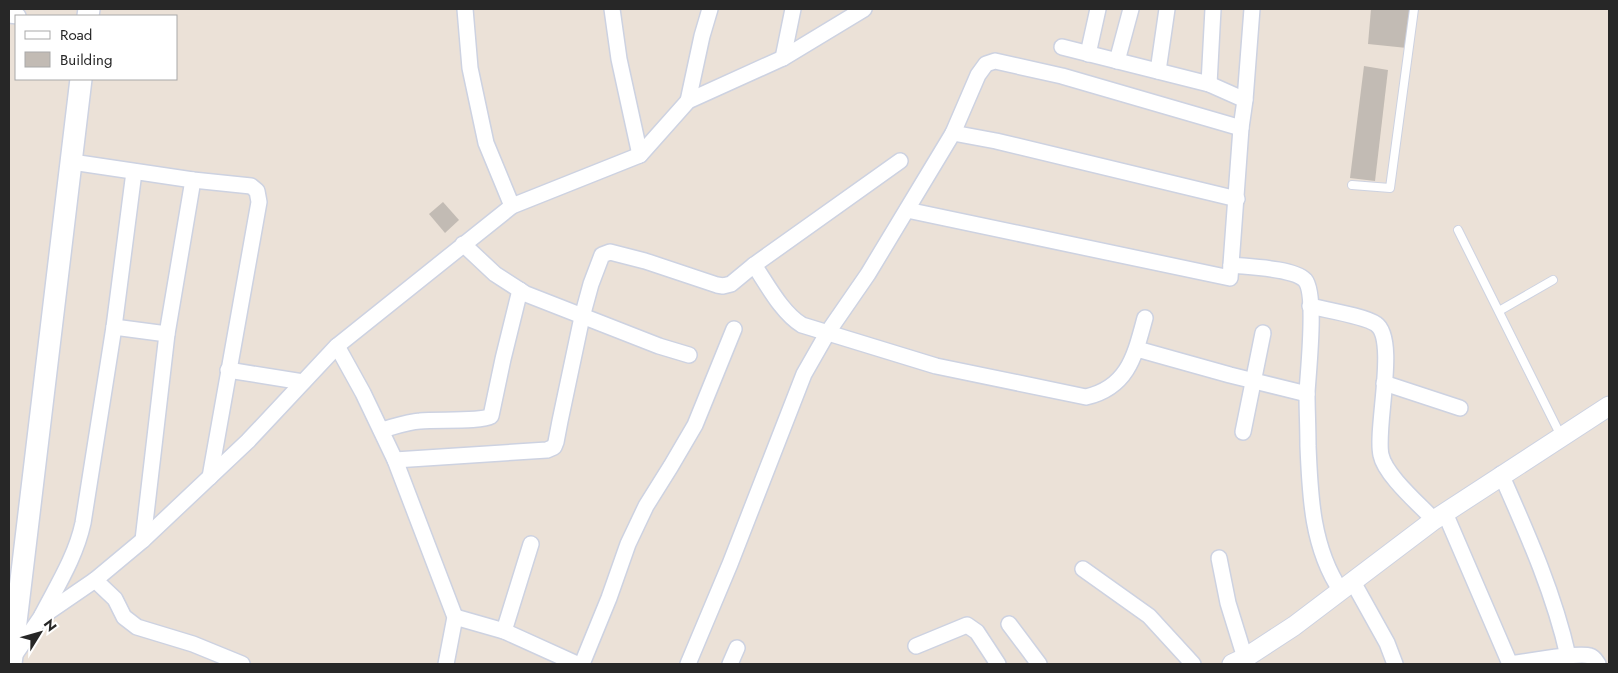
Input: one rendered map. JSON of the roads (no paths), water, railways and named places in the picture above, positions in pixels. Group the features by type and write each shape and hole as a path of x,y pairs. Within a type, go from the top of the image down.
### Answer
{"main road":[{"path":"12,661 81,80"}],"street":[{"path":"465,9 470,68 486,143 512,206"},
{"path":"612,9 620,59 640,155"},
{"path":"688,101 702,36 710,9"},
{"path":"783,58 793,9"},
{"path":"41,617 95,580 143,540 248,441 337,346 512,206 640,155 688,101 783,58 864,9"},
{"path":"1088,54 1098,9"},
{"path":"1117,61 1130,9"},
{"path":"1158,71 1167,9"},
{"path":"1209,84 1213,9"},
{"path":"907,210 1230,278 1252,9"},
{"path":"1062,47 1209,84 1245,100"},
{"path":"688,664 730,564 804,374 828,332 868,274 953,133 978,75 986,64 995,61 1062,76 1241,128"},
{"path":"953,133 996,140 1237,199"},
{"path":"395,460 547,450 554,447 582,317 598,262 602,255 610,252 723,286 731,284 754,264 900,161"},
{"path":"72,162 193,180 251,186 257,191 259,202 210,477"},
{"path":"12,661 41,617 80,538 114,327 134,172"},
{"path":"143,540 167,334 193,180"},
{"path":"463,244 495,274 520,290 582,317 659,346 689,355"},
{"path":"754,264 794,320 802,325 936,366 1086,397 1096,394 1117,382 1127,371 1145,318"},
{"path":"1231,265 1290,273 1303,279 1310,290 1307,394 1311,508 1318,541 1327,567 1347,586 1387,643 1395,664"},
{"path":"381,430 418,421 484,419 491,416 520,290"},
{"path":"1310,306 1362,319 1378,325 1382,329 1386,343 1379,440 1381,456 1394,478 1439,516 1509,664 1588,655 1595,659 1598,664"},
{"path":"114,327 167,334"},
{"path":"582,664 646,506 695,425 734,329"},
{"path":"1243,432 1263,334"},
{"path":"337,346 363,393 395,460 455,617 446,664"},
{"path":"1136,349 1307,394"},
{"path":"228,370 303,382"},
{"path":"1384,383 1460,408"},
{"path":"1219,558 1239,661 1294,626 1439,516 1501,474 1609,406"},
{"path":"1501,474 1531,542 1562,629 1568,656"},
{"path":"504,631 531,544"},
{"path":"1083,569 1149,616 1193,664"},
{"path":"95,580 115,599 124,616 137,627 193,644 242,664"},
{"path":"455,617 504,631 577,664"},
{"path":"1009,624 1039,664"},
{"path":"916,646 967,626 977,632 998,664"},
{"path":"730,664 737,648"}],"lane":[{"path":"1352,185 1390,188 1414,9"},
{"path":"1458,230 1561,437"},
{"path":"1499,311 1553,280"}]}
